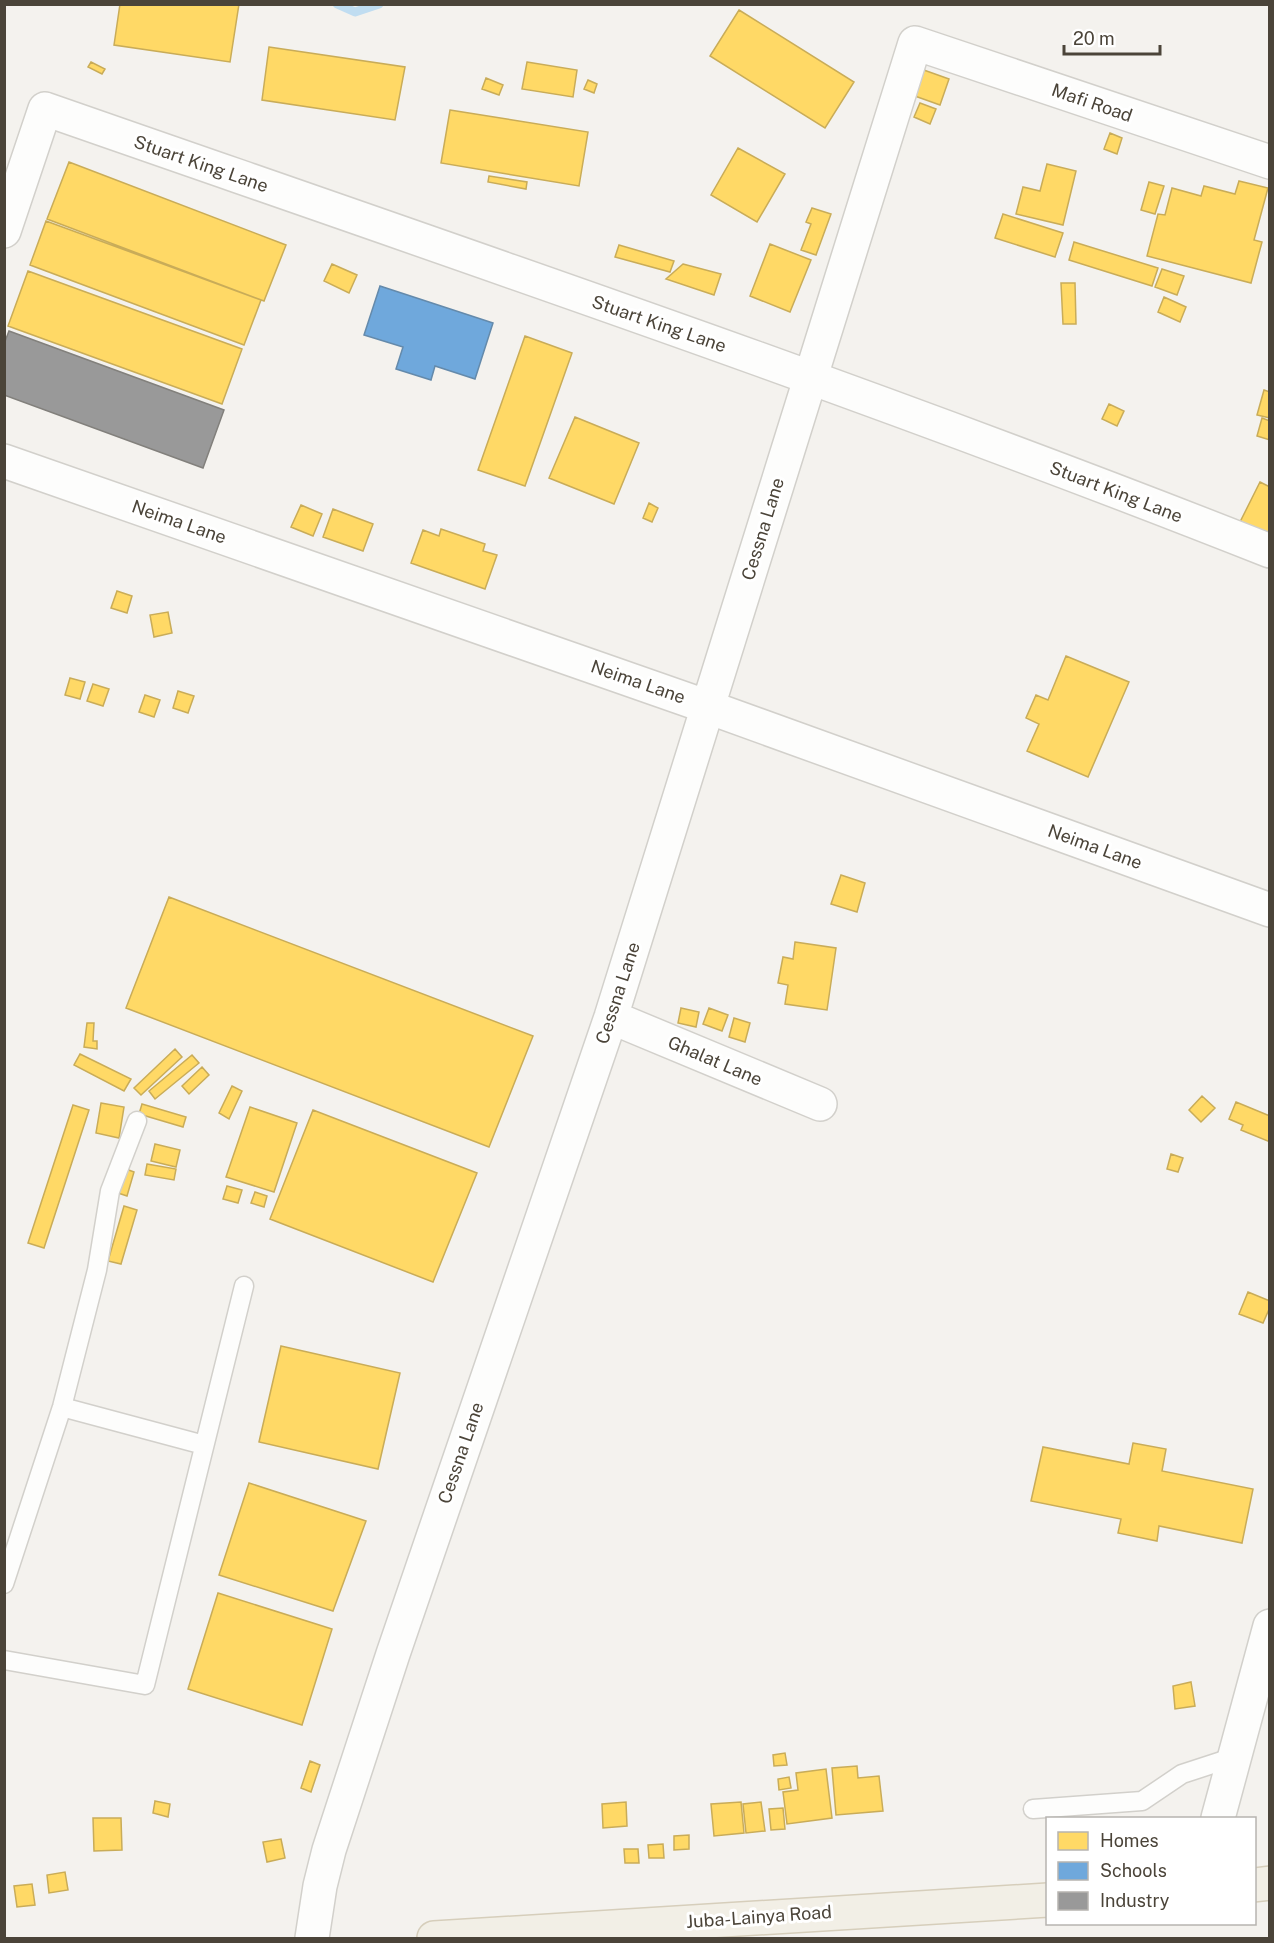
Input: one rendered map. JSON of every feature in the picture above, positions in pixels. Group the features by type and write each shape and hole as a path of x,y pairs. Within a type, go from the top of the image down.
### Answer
{"main road":[{"name":"Juba-Lainya Road","path":"434,1938 704,1929 1046,1900"}],"street":[{"name":"Mafi Road","path":"915,43 1269,162"},
{"name":"Cessna Lane","path":"312,1938 320,1886 329,1850 393,1654 611,1017 915,43"},
{"name":"Stuart King Lane","path":"4,231 45,109 810,377 1144,501 1269,551"},
{"name":"Neima Lane","path":"4,461 708,707 1269,910"},
{"name":"Ghalat Lane","path":"611,1017 820,1104"},
{"path":"1218,1817 1269,1626"}],"lane":[{"path":"4,1584 62,1407 97,1270 110,1191 137,1121"},
{"path":"4,1659 145,1685 244,1286"},
{"path":"62,1407 204,1445"},
{"path":"1033,1809 1142,1801 1182,1774 1234,1757"}],"building: Homes":[{"path":"120,4 239,4 230,62 114,45"},
{"path":"739,10 854,82 825,128 710,56"},
{"path":"269,47 405,67 395,120 262,100"},
{"path":"91,62 105,69 102,74 88,67"},
{"path":"527,62 577,70 573,97 522,89"},
{"path":"921,69 949,79 940,105 912,95"},
{"path":"486,78 503,85 499,95 482,89"},
{"path":"588,80 597,84 594,93 584,89"},
{"path":"920,103 936,109 930,124 914,117"},
{"path":"450,110 588,132 579,186 441,163"},
{"path":"1110,133 1122,138 1117,154 1104,149"},
{"path":"738,148 785,174 757,222 711,195"},
{"path":"69,162 286,245 264,301 47,219"},
{"path":"1047,164 1076,171 1063,225 1016,214 1023,187 1040,191"},
{"path":"489,176 527,182 526,189 488,182"},
{"path":"1239,181 1268,188 1254,240 1262,242 1251,283 1147,256 1158,214 1165,215 1172,188 1201,196 1204,186 1235,194"},
{"path":"1149,182 1164,186 1155,214 1141,210"},
{"path":"812,208 831,214 816,255 801,250 811,224 806,222"},
{"path":"1003,214 1063,233 1055,257 995,238"},
{"path":"46,221 261,300 244,345 30,265"},
{"path":"1074,242 1158,268 1152,286 1069,260"},
{"path":"770,244 811,260 790,312 750,296"},
{"path":"619,245 674,261 670,272 615,257"},
{"path":"332,264 357,275 349,293 324,281"},
{"path":"683,264 721,274 714,295 666,279"},
{"path":"1162,269 1184,276 1177,295 1155,287"},
{"path":"28,271 242,349 222,404 8,326"},
{"path":"1061,283 1075,283 1076,324 1063,324"},
{"path":"1164,297 1186,307 1180,322 1158,312"},
{"path":"525,336 572,353 525,486 478,470"},
{"path":"1264,390 1270,392 1270,418 1257,415"},
{"path":"1109,404 1124,411 1117,426 1102,419"},
{"path":"575,417 639,443 614,504 549,478"},
{"path":"1262,418 1270,421 1270,440 1257,436"},
{"path":"1260,482 1270,487 1270,537 1240,522"},
{"path":"649,503 658,508 652,522 643,518"},
{"path":"301,505 322,514 313,536 291,527"},
{"path":"333,509 373,524 363,551 323,537"},
{"path":"441,529 485,544 483,551 497,555 485,589 411,563 423,530 439,536"},
{"path":"117,591 132,596 127,613 111,608"},
{"path":"168,612 172,633 154,637 150,615"},
{"path":"1066,656 1129,682 1088,777 1027,751 1039,724 1026,718 1036,695 1048,700"},
{"path":"70,678 85,682 80,699 65,695"},
{"path":"93,684 109,689 103,706 87,701"},
{"path":"178,691 194,696 188,713 173,708"},
{"path":"145,695 160,700 154,717 139,712"},
{"path":"841,875 865,883 857,912 831,904"},
{"path":"169,897 533,1036 489,1147 126,1008"},
{"path":"795,942 836,948 827,1010 785,1004 788,985 778,983 783,957 793,959"},
{"path":"681,1008 699,1012 696,1027 678,1023"},
{"path":"709,1008 728,1015 722,1031 703,1024"},
{"path":"734,1018 750,1023 745,1042 729,1037"},
{"path":"87,1023 94,1023 93,1041 97,1041 97,1049 84,1047"},
{"path":"175,1049 182,1057 141,1095 134,1088"},
{"path":"80,1054 131,1079 124,1091 74,1065"},
{"path":"192,1055 199,1063 155,1099 149,1091"},
{"path":"202,1067 209,1075 189,1094 182,1086"},
{"path":"232,1086 242,1091 229,1119 219,1113"},
{"path":"1202,1096 1215,1108 1201,1122 1189,1110"},
{"path":"1236,1102 1270,1116 1270,1142 1241,1130 1243,1125 1229,1119"},
{"path":"101,1103 124,1107 119,1138 96,1133"},
{"path":"142,1104 186,1117 183,1127 139,1114"},
{"path":"73,1105 89,1110 44,1248 28,1243"},
{"path":"250,1107 297,1123 274,1192 226,1177"},
{"path":"313,1110 477,1173 433,1282 270,1219"},
{"path":"155,1144 180,1150 176,1167 151,1161"},
{"path":"1171,1154 1183,1158 1178,1172 1167,1169"},
{"path":"147,1164 176,1169 174,1180 145,1175"},
{"path":"126,1169 134,1172 127,1196 118,1193"},
{"path":"227,1186 242,1190 238,1203 223,1199"},
{"path":"255,1192 267,1196 264,1207 251,1203"},
{"path":"124,1206 137,1210 121,1264 108,1261"},
{"path":"1248,1292 1270,1301 1270,1307 1263,1323 1239,1314"},
{"path":"281,1346 400,1373 378,1469 259,1442"},
{"path":"1133,1443 1166,1449 1162,1471 1253,1489 1242,1543 1159,1526 1157,1541 1118,1533 1121,1519 1031,1501 1043,1447 1129,1464"},
{"path":"249,1483 366,1521 333,1611 219,1575"},
{"path":"218,1593 332,1629 302,1725 188,1689"},
{"path":"1191,1682 1195,1706 1175,1709 1173,1686"},
{"path":"785,1753 787,1765 774,1766 773,1755"},
{"path":"310,1761 320,1765 311,1792 301,1788"},
{"path":"857,1766 858,1778 879,1776 883,1811 836,1815 832,1768"},
{"path":"826,1769 832,1818 787,1824 783,1792 798,1790 796,1773"},
{"path":"789,1777 791,1788 779,1790 778,1779"},
{"path":"155,1801 170,1804 168,1817 153,1813"},
{"path":"626,1802 627,1826 603,1828 602,1804"},
{"path":"741,1802 744,1833 714,1836 711,1804"},
{"path":"761,1802 765,1831 746,1833 743,1804"},
{"path":"783,1808 785,1829 771,1830 769,1809"},
{"path":"93,1818 121,1818 122,1850 94,1851"},
{"path":"689,1835 689,1849 674,1850 674,1836"},
{"path":"281,1839 285,1858 267,1862 263,1842"},
{"path":"663,1844 664,1858 649,1858 648,1845"},
{"path":"624,1849 638,1849 639,1863 625,1863"},
{"path":"65,1872 68,1890 49,1893 47,1875"},
{"path":"32,1884 35,1905 17,1907 14,1886"}],"building: Schools":[{"path":"380,286 493,323 475,379 435,366 431,380 396,369 403,347 364,335"}],"building: Industry":[{"path":"9,331 224,410 203,468 4,395 4,344"}],"waterway":[{"path":"337,4 355,12 379,4"}]}
